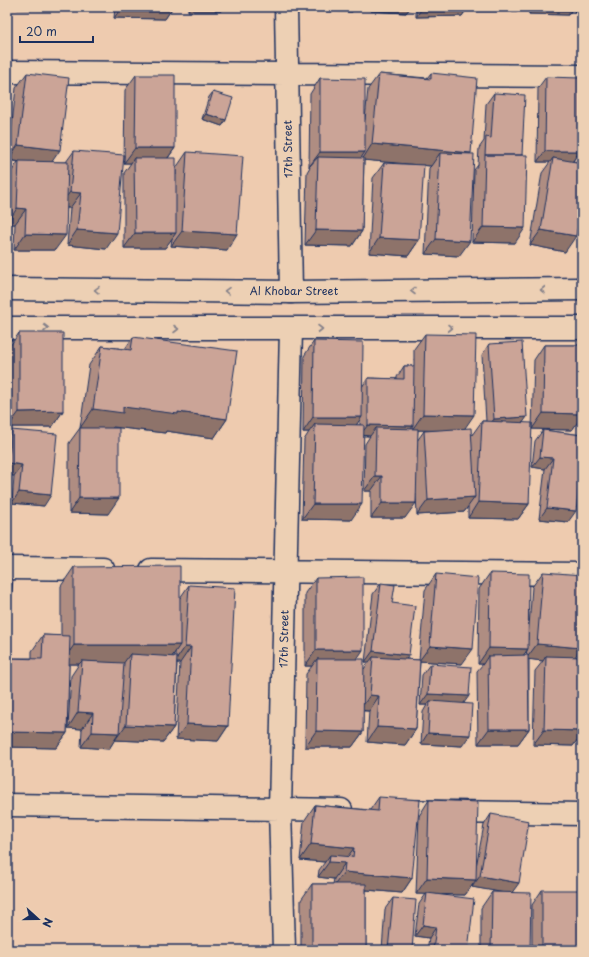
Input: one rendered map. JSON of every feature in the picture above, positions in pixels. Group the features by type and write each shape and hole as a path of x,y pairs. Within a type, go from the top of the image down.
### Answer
{"street":[{"name":"17th Street","path":"286,7 291,292"},
{"path":"7,72 582,76"},
{"name":"Al Khobar Street","path":"7,289 291,292 582,289"},
{"path":"7,328 582,328"},
{"name":"17th Street","path":"284,950 280,809 291,329"},
{"path":"7,568 582,574"},
{"path":"7,805 582,814"}],"building":[{"path":"27,73 69,78 60,150 18,145"},
{"path":"431,73 477,78 471,153 372,144 379,74 431,79"},
{"path":"136,75 175,75 175,148 135,148"},
{"path":"546,77 580,78 580,151 545,151"},
{"path":"320,78 365,79 365,152 320,152"},
{"path":"7,81 10,81 8,145 7,145"},
{"path":"213,92 233,98 226,120 206,114"},
{"path":"494,93 525,95 522,155 485,155 486,137 491,138"},
{"path":"74,151 124,155 117,233 77,230 81,193 70,192"},
{"path":"187,152 243,156 237,234 182,231"},
{"path":"440,153 474,154 470,241 436,239"},
{"path":"485,155 527,155 525,228 483,227"},
{"path":"318,157 364,158 362,231 316,230"},
{"path":"134,158 176,158 176,233 135,233"},
{"path":"553,158 582,163 582,202 576,236 541,230"},
{"path":"19,161 68,162 66,235 25,234 26,209 17,208"},
{"path":"7,162 11,162 11,234 7,234"},
{"path":"384,163 424,165 419,240 379,238"},
{"path":"19,333 63,333 63,411 19,412"},
{"path":"425,334 476,335 474,415 423,414"},
{"path":"133,337 237,351 227,419 178,412 178,414 123,407 123,413 93,409 102,346 131,350"},
{"path":"314,341 363,342 362,417 313,417"},
{"path":"522,342 527,417 494,419 489,344"},
{"path":"544,345 582,345 582,414 543,413"},
{"path":"404,366 414,366 413,426 368,425 368,378 404,379"},
{"path":"482,421 532,423 529,504 478,502"},
{"path":"315,424 364,425 362,504 313,504"},
{"path":"80,428 119,428 119,498 79,498"},
{"path":"376,428 418,429 416,503 382,503 382,476 375,476"},
{"path":"471,428 475,497 428,500 424,431"},
{"path":"7,429 11,429 7,493"},
{"path":"11,430 57,434 51,495 19,492 22,465 9,463"},
{"path":"543,430 582,435 582,457 576,511 547,508 553,458 540,457"},
{"path":"180,566 180,645 74,645 74,567"},
{"path":"543,572 582,575 581,648 537,644"},
{"path":"490,573 529,574 528,649 489,648"},
{"path":"436,574 478,578 473,649 430,646"},
{"path":"363,577 363,650 316,650 316,578"},
{"path":"7,579 13,579 7,643"},
{"path":"381,583 395,585 392,603 415,606 409,655 373,651"},
{"path":"189,585 235,588 228,726 187,724 191,647 185,647"},
{"path":"43,635 70,636 67,733 7,732 7,658 42,659"},
{"path":"130,654 177,657 174,727 126,725"},
{"path":"528,655 529,729 489,729 488,656"},
{"path":"546,656 582,657 582,731 544,730"},
{"path":"373,657 420,660 416,729 377,727 379,696 370,695"},
{"path":"317,659 364,659 363,732 316,731"},
{"path":"82,661 124,663 119,733 92,732 93,713 78,712"},
{"path":"430,664 471,667 469,696 428,694"},
{"path":"430,701 472,704 470,735 428,733"},
{"path":"379,797 420,800 412,878 344,872 345,863 329,862 330,855 353,857 354,848 311,844 315,805 378,811"},
{"path":"429,800 478,802 476,880 427,878"},
{"path":"491,814 529,821 519,883 480,876"},
{"path":"312,884 366,884 366,950 312,950"},
{"path":"542,890 582,890 582,950 542,950"},
{"path":"492,892 531,893 530,950 491,950"},
{"path":"427,893 474,899 468,950 433,950 436,927 423,925"},
{"path":"393,898 416,900 412,950 388,950"}]}
